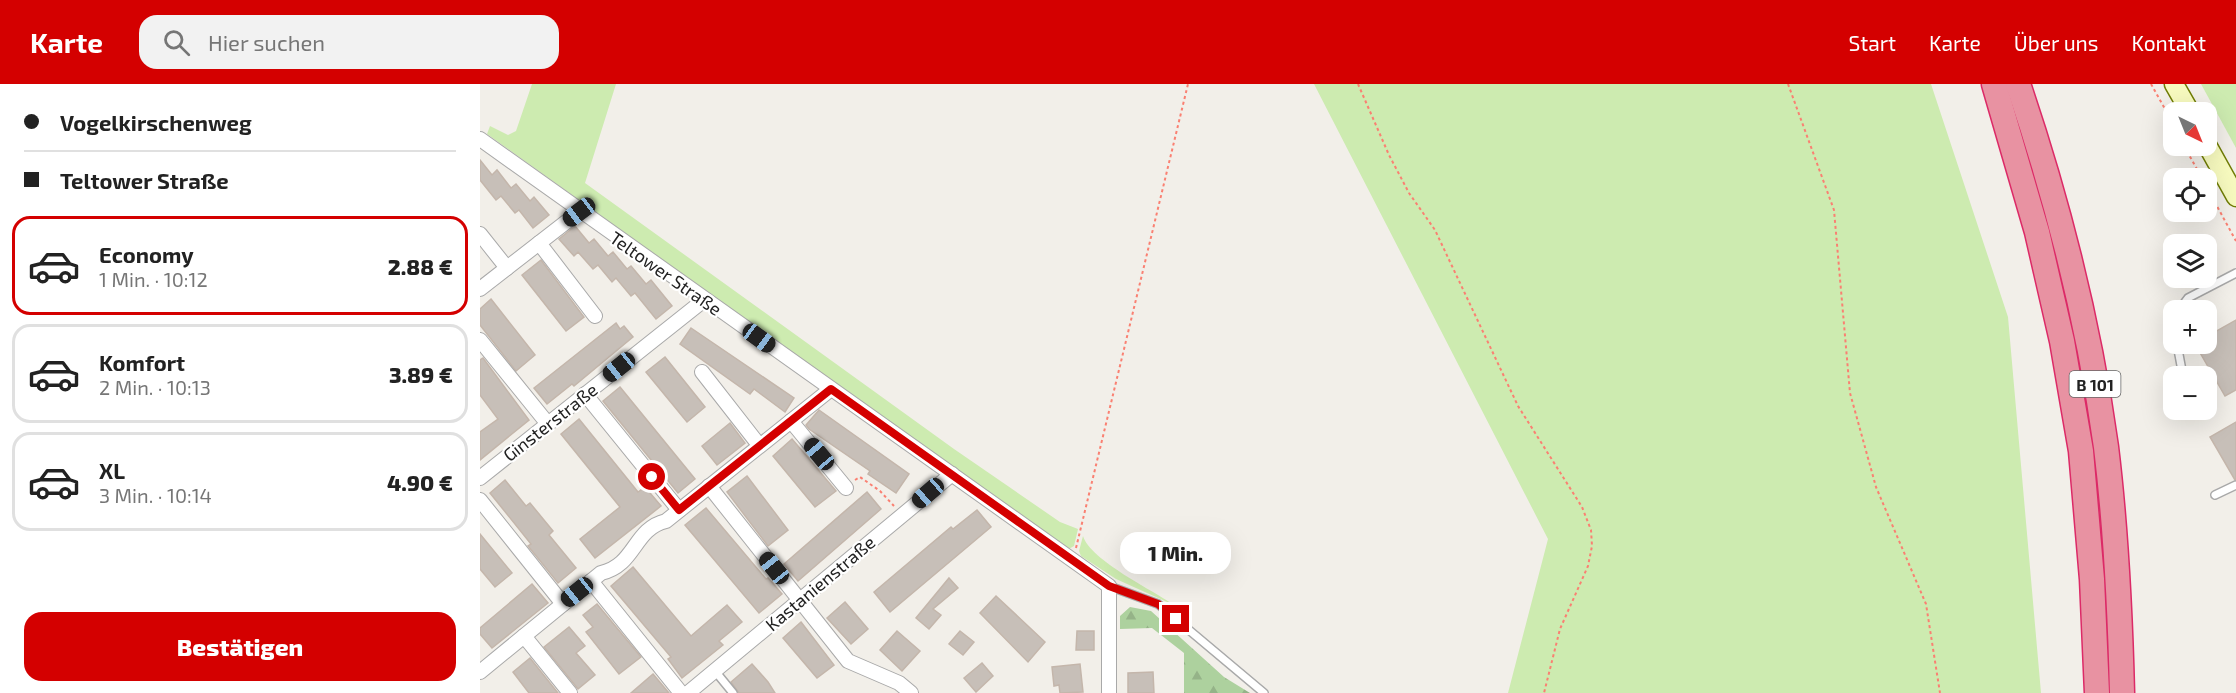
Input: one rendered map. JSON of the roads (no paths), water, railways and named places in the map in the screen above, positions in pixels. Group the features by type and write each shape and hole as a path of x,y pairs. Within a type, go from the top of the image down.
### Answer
{"highway":[{"name":"B 101","path":"1994,84 2037,232 2062,341 2081,451 2092,579 2097,693"},
{"name":"B 101","path":"2018,84 2061,223 2090,358 2105,447 2119,577 2122,693"}],"street":[{"path":"2174,84 2184,102"},
{"name":"Teltower Straße","path":"480,139 579,212 1109,586"},
{"path":"2213,156 2236,197"},
{"path":"480,289 579,212"},
{"path":"480,234 507,268"},
{"path":"538,243 595,316"},
{"name":"Ginsterstraße","path":"480,478 704,300"},
{"path":"480,340 548,424"},
{"path":"702,372 759,445"},
{"path":"480,672 601,573 614,570 628,558 639,537 679,510 831,389"},
{"path":"585,394 679,510"},
{"path":"791,422 846,488"},
{"name":"Kastanienstraße","path":"688,693 952,474"},
{"path":"709,486 848,661 899,683 911,693"},
{"path":"480,500 563,604"},
{"path":"591,581 681,693"},
{"path":"1109,586 1109,693"},
{"path":"524,636 570,693"}],"lane":[{"path":"2186,300 2236,273"},
{"path":"2215,495 2236,485"},
{"name":"Teltower Straße","path":"1109,586 1158,604 1264,693"},
{"path":"715,671 733,693"}]}
